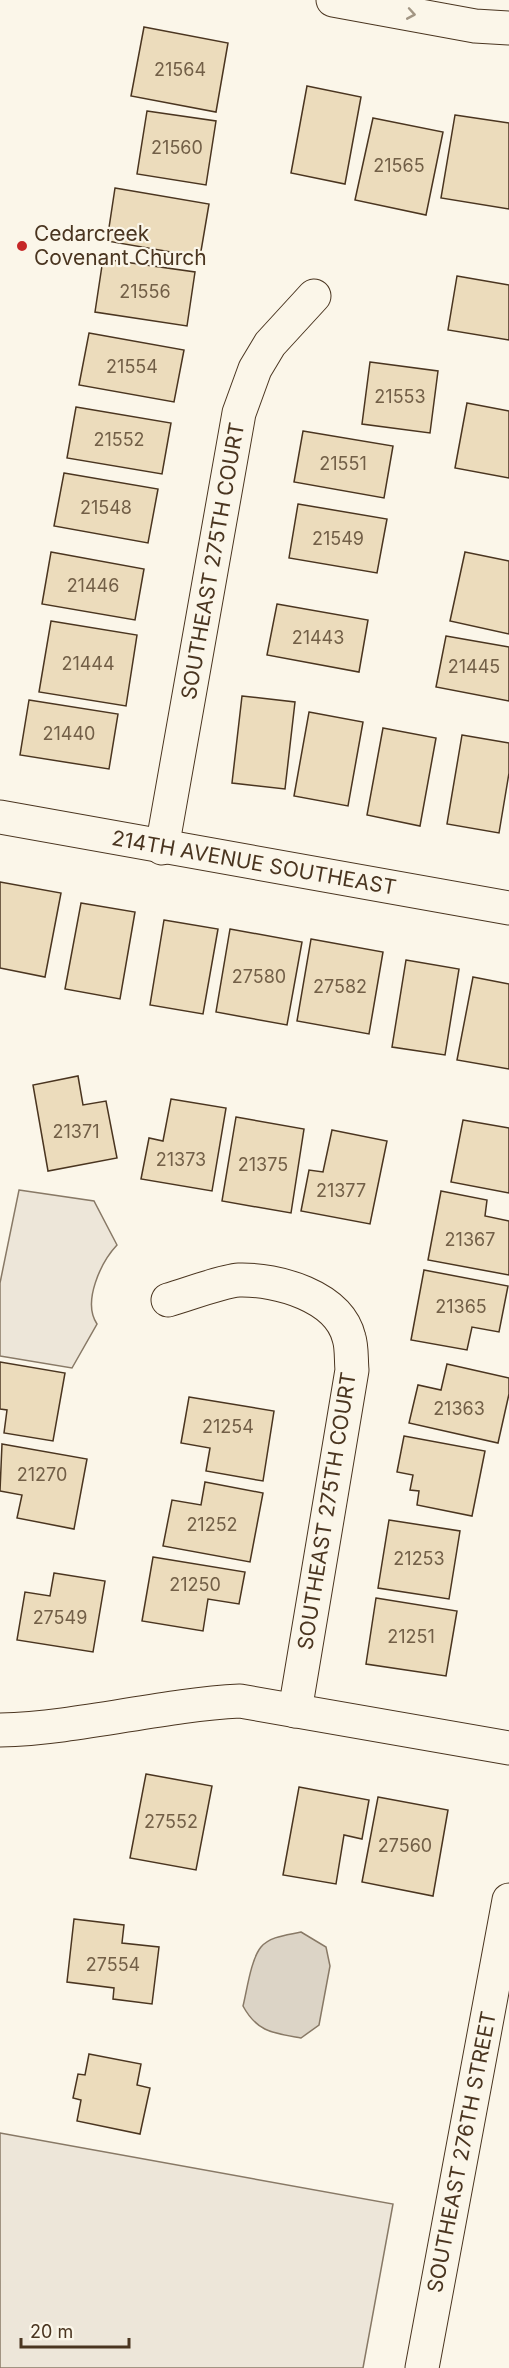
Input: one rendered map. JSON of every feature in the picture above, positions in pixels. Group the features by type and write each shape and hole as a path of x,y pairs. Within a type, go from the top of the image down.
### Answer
{"street":[{"path":"333,0 476,26 509,28"},
{"name":"SOUTHEAST 275TH COURT","path":"162,848 239,413 255,369 270,344 314,297"},
{"name":"214TH AVENUE SOUTHEAST","path":"0,817 162,848 509,908"},
{"name":"SOUTHEAST 275TH COURT","path":"168,1300 237,1280 293,1288 329,1306 341,1320 349,1337 352,1370 295,1711"},
{"path":"0,1731 32,1730 197,1703 240,1701 509,1748"},
{"name":"SOUTHEAST 276TH STREET","path":"422,2368 509,1900"}],"shaded area":[{"path":"19,1190 94,1201 117,1245 105,1261 95,1283 92,1305 97,1324 72,1368 0,1356 0,1283"},
{"path":"301,1932 326,1947 330,1966 319,2025 301,2038 267,2030 248,2015 243,2006 252,1967 261,1947 274,1938"},
{"path":"0,2133 393,2204 363,2368 0,2368"}],"building":[{"path":"144,27 228,43 216,112 131,96"},
{"path":"307,86 361,97 345,184 291,173"},
{"path":"147,111 216,121 206,185 137,174"},
{"path":"455,115 509,123 509,209 441,198"},
{"path":"373,118 443,132 426,215 355,200"},
{"path":"115,188 209,204 200,257 107,241"},
{"path":"103,259 195,272 187,326 95,312"},
{"path":"457,276 509,285 509,340 448,330"},
{"path":"89,333 184,350 174,402 79,385"},
{"path":"370,362 438,371 430,433 362,424"},
{"path":"467,403 509,411 509,478 455,468"},
{"path":"76,407 171,423 162,474 67,458"},
{"path":"303,431 393,446 384,498 294,482"},
{"path":"64,473 158,489 148,543 54,526"},
{"path":"298,504 387,519 377,573 289,558"},
{"path":"51,552 144,569 135,620 42,604"},
{"path":"465,552 509,561 509,634 450,621"},
{"path":"277,604 368,620 359,672 267,655"},
{"path":"51,621 137,635 126,706 39,692"},
{"path":"446,636 509,647 509,701 436,687"},
{"path":"242,696 295,702 285,789 232,783"},
{"path":"29,700 118,714 109,769 20,755"},
{"path":"309,712 363,722 348,806 294,796"},
{"path":"383,728 436,738 420,826 367,815"},
{"path":"462,735 509,743 509,773 499,833 447,824"},
{"path":"0,882 61,893 45,977 0,968"},
{"path":"81,903 135,912 120,999 65,989"},
{"path":"164,920 218,929 203,1014 150,1005"},
{"path":"230,929 302,942 287,1025 216,1012"},
{"path":"311,939 383,952 369,1034 297,1021"},
{"path":"406,960 459,969 445,1055 392,1047"},
{"path":"473,977 509,984 509,1069 457,1060"},
{"path":"78,1076 83,1105 106,1101 117,1158 48,1171 33,1085"},
{"path":"171,1099 226,1108 212,1191 141,1179 149,1138 163,1141"},
{"path":"236,1117 304,1129 291,1213 222,1201"},
{"path":"463,1120 509,1128 509,1193 451,1182"},
{"path":"332,1130 387,1141 370,1224 301,1211 309,1170 323,1172"},
{"path":"441,1191 487,1200 485,1216 509,1221 509,1275 428,1260"},
{"path":"424,1270 508,1286 499,1332 472,1327 467,1350 411,1340"},
{"path":"0,1362 65,1373 53,1441 4,1433 7,1410 0,1409"},
{"path":"447,1364 509,1378 509,1394 498,1443 409,1423 418,1385 441,1390"},
{"path":"189,1397 274,1411 263,1481 206,1471 210,1448 181,1443"},
{"path":"404,1436 485,1451 472,1516 417,1505 419,1491 410,1490 413,1475 397,1472"},
{"path":"2,1444 87,1459 74,1529 17,1518 22,1495 0,1491"},
{"path":"205,1482 263,1493 250,1562 163,1546 172,1500 201,1505"},
{"path":"389,1520 460,1531 449,1599 378,1588"},
{"path":"153,1557 245,1572 239,1604 208,1599 203,1631 142,1621"},
{"path":"54,1573 105,1581 93,1652 17,1640 25,1592 50,1596"},
{"path":"376,1598 457,1611 446,1676 366,1664"},
{"path":"146,1774 212,1786 196,1870 130,1858"},
{"path":"299,1787 369,1800 362,1839 344,1835 336,1884 283,1875"},
{"path":"378,1797 448,1810 433,1896 362,1882"},
{"path":"74,1919 124,1925 122,1943 159,1947 152,2004 113,1999 114,1988 67,1982"},
{"path":"89,2054 141,2064 137,2085 150,2088 140,2134 77,2121 81,2100 73,2098 78,2074 85,2075"}],"place":[{"name":"Cedarcreek Covenant Church","path":"22,246"}]}
